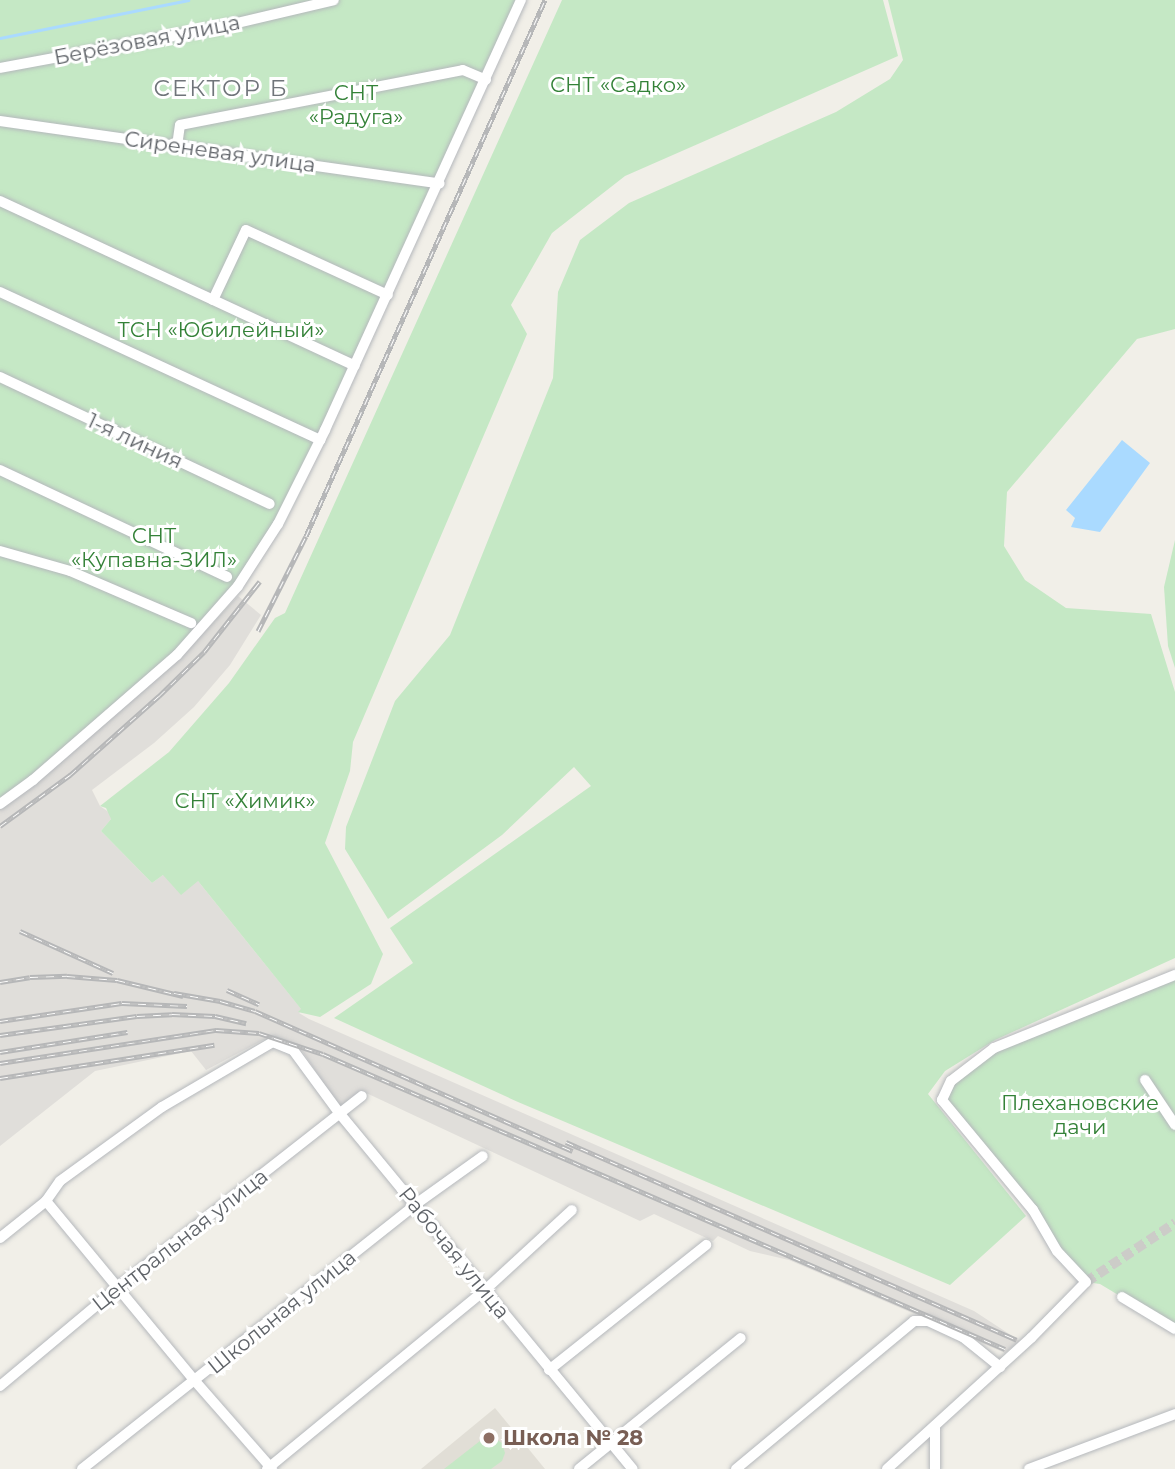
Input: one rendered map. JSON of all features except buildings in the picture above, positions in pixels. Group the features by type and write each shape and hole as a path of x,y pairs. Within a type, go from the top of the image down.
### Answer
{"street":[{"name":"Берёзовая улица","path":"0,68 216,28 334,0"},
{"path":"0,804 33,780 203,629 238,586 278,524 320,440 440,184 521,0"},
{"path":"177,146 180,125 463,70 486,79"},
{"name":"Сиреневая улица","path":"0,121 440,184"},
{"path":"0,201 355,366"},
{"path":"213,300 246,230 388,295"},
{"path":"0,292 320,440"},
{"name":"1-я линия","path":"0,377 270,504"},
{"path":"0,470 227,577"},
{"path":"0,551 70,571 191,623"},
{"path":"887,1469 1000,1367 1086,1282 1057,1251 1033,1210 942,1100 951,1081 994,1048 1175,975"},
{"name":"Рабочая улица","path":"46,1201 60,1181 162,1107 273,1042 293,1050 340,1114 633,1469"},
{"path":"1145,1080 1175,1125"},
{"name":"Центральная улица","path":"0,1386 117,1288 362,1097"},
{"name":"Школьная улица","path":"82,1469 416,1204 483,1156"},
{"path":"0,1238 46,1201 270,1468 485,1290 572,1210"},
{"path":"549,1370 706,1245"},
{"path":"1122,1297 1175,1329"},
{"path":"736,1469 914,1321 928,1321 963,1337 1000,1367"},
{"path":"579,1469 741,1338"},
{"path":"1029,1469 1175,1414"},
{"path":"935,1427 935,1469"}],"shaded area":[{"path":"238,596 261,615 230,665 194,707 154,743 92,790 100,806 110,813 111,819 101,831 152,883 163,875 198,881 302,1010 299,1013 309,1019 974,1311 1020,1341 1005,1353 789,1260 750,1251 718,1236 713,1241 654,1214 640,1221 362,1091 339,1107 303,1052 284,1043 263,1040 206,1070 191,1051 95,1071 0,1146 0,808 180,658"},
{"name":"Школа № 28","path":"495,1408 545,1469 421,1469"}],"green space":[{"path":"0,0 521,0 278,524 203,629 0,804"},
{"path":"562,0 883,0 898,56 625,176 552,233 511,305 527,334 353,742 350,771 325,843 383,954 371,984 320,1017 298,1012 301,1009 198,881 181,895 163,875 152,883 101,831 111,819 106,808 100,806 169,752 229,683 275,618 285,613"},
{"path":"888,0 1175,0 1175,329 1137,339 1007,492 1004,546 1025,580 1066,608 1151,614 1175,692 1175,958 995,1040 945,1071 928,1094 1026,1216 950,1285 518,1102 334,1018 413,963 390,928 591,786 574,767 502,835 388,919 345,849 346,827 395,701 450,635 553,378 558,292 580,240 629,203 836,112 890,79 903,60"},
{"path":"1175,540 1175,668 1168,646 1164,587"},
{"name":"Плехановские дачи","path":"1175,975 1175,1329 1100,1284 1086,1282 1033,1210 942,1100 951,1081 994,1048"},
{"path":"485,1437 493,1437 502,1443 505,1453 502,1461 491,1469 444,1469"}],"water":[{"path":"1122,440 1150,463 1100,532 1071,527 1075,518 1066,510"}],"waterway":[{"path":"0,38 188,0"}],"tunnel":[{"path":"1086,1282 1175,1223"}],"railway":[{"path":"258,631 306,536 545,0"},
{"path":"0,826 70,775 159,696 204,652 260,581"},
{"path":"20,931 113,973"},
{"path":"0,982 30,977 67,976 117,980 183,996"},
{"path":"227,990 259,1004"},
{"path":"174,993 220,1001 255,1011 573,1151"},
{"path":"0,1021 122,1003 187,1006"},
{"path":"0,1035 137,1016 172,1014 215,1016 246,1023"},
{"path":"0,1063 216,1030 259,1033 323,1054 1005,1349"},
{"path":"0,1052 127,1032"},
{"path":"0,1078 214,1045"},
{"path":"566,1142 1016,1340"}],"place":[{"name":"Школа № 28","path":"489,1438"}],"district":[{"name":"СЕКТОР Б","path":"221,88"}],"park label":[{"name":"СНТ «Садко»","path":"618,85"},
{"name":"СНТ «Радуга»","path":"356,105"},
{"name":"ТСН «Юбилейный»","path":"221,330"},
{"name":"СНТ «Купавна-ЗИЛ»","path":"154,548"},
{"name":"СНТ «Химик»","path":"245,801"}]}
